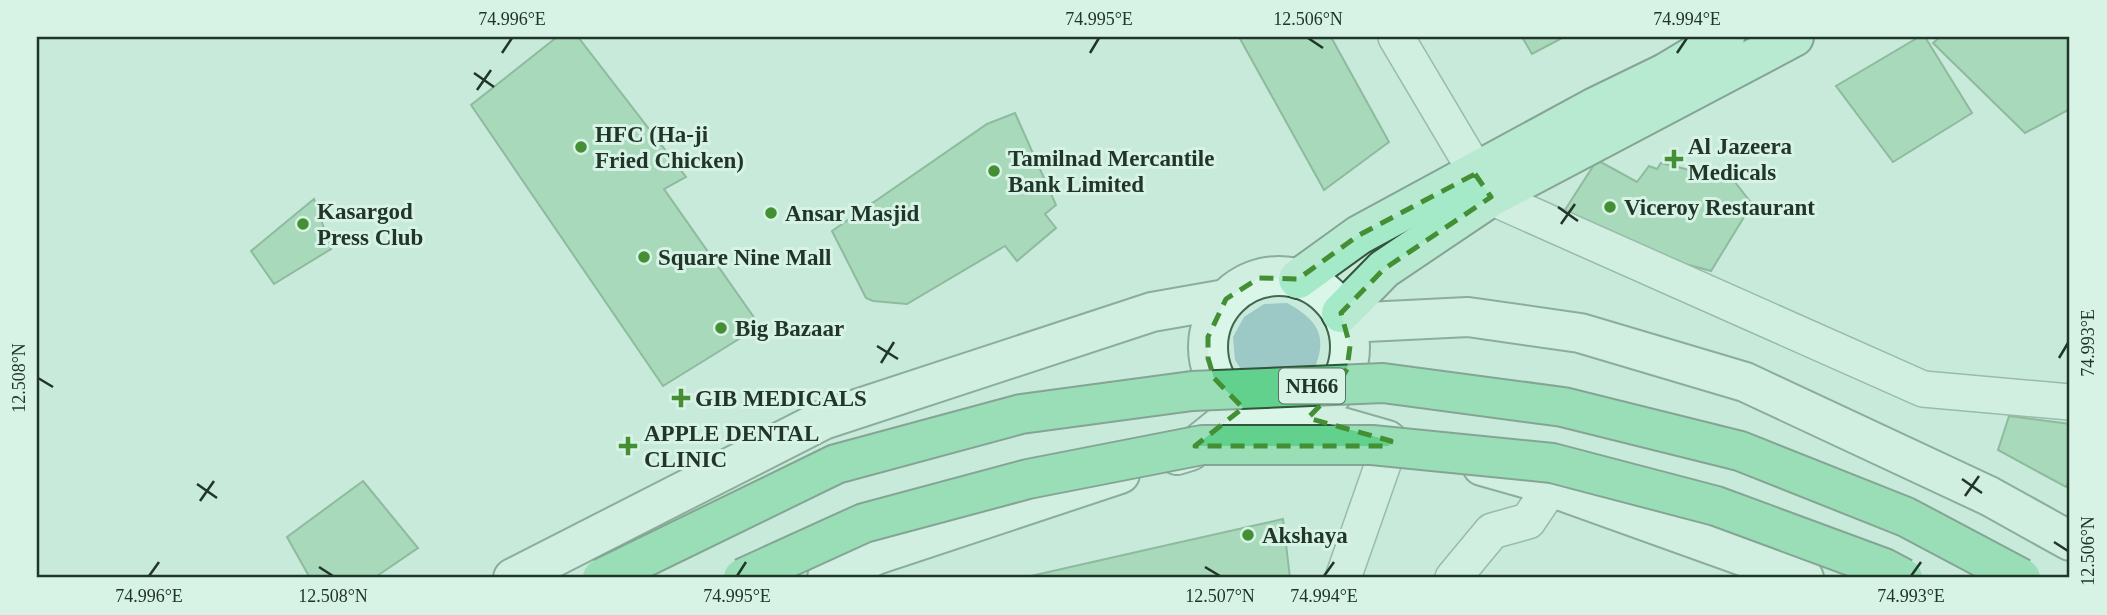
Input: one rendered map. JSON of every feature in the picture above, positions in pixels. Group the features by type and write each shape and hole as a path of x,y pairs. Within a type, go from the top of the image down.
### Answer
{"highway":[{"name":"NH66","path":"602,578 836,464 1021,414 1192,391 1383,383 1563,407 1740,451 1906,517 2021,578"},
{"path":"743,578 864,523 1028,479 1202,445 1372,445 1564,466 1716,506 1884,568 1903,578"}],"main road":[{"path":"1344,318 1384,269 1482,181 1595,107 1665,73 1725,37"},
{"path":"1298,279 1359,234 1482,181 1794,37"}],"street":[{"path":"1396,37 1482,181 1923,388 2070,402"},
{"path":"1300,415 1320,405 1336,389 1346,369 1350,346 1344,318 1323,292 1298,279 1278,275 1259,278 1241,286 1226,299 1211,327 1208,358 1214,378 1227,396 1243,408 1261,416 1300,415 1551,487 1804,578"},
{"path":"513,578 823,420 1152,312 1226,299"},
{"path":"1344,318 1468,317 1593,337 1745,383 1989,496 2070,541"},
{"path":"827,578 876,555 1190,451 1243,408"},
{"path":"1343,578 1391,441"},
{"path":"1453,578 1492,531 1528,521 1551,487"}],"highlighted area":[{"path":"1475,174 1491,197 1384,269 1341,313 1350,346 1347,369 1336,389 1308,418 1391,441 1389,446 1195,446 1243,408 1214,378 1208,358 1208,337 1226,299 1259,278 1298,279 1359,235"}],"shaded area":[{"path":"1287,303 1308,318 1319,334 1319,353 1310,377 1247,379 1235,360 1233,337 1244,317 1264,304"}],"building":[{"name":"Square Nine Mall","path":"557,37 578,37 686,177 664,189 760,326 663,386 471,105"},
{"path":"1239,37 1331,37 1389,142 1324,190"},
{"path":"1522,37 1564,37 1532,54"},
{"path":"1919,37 1925,37 1972,113 1893,162 1836,86"},
{"path":"1940,37 2070,37 2070,109 2025,133 1933,43"},
{"path":"1015,113 1056,205 1045,214 1056,228 1017,261 1005,246 907,304 866,298 832,231 987,124"},
{"path":"1597,160 1637,182 1649,166 1657,169 1661,163 1734,181 1752,204 1711,271 1649,254 1563,213"},
{"name":"Kasargod Press Club","path":"314,199 331,249 274,284 251,251"},
{"path":"2009,416 2070,424 2070,479 2066,487 1998,450"},
{"path":"363,481 418,548 374,578 310,578 287,537"},
{"name":"Akshaya","path":"1283,519 1290,578 1022,578 1141,551"}],"place":[{"name":"HFC (Ha-ji Fried Chicken)","path":"581,147"},
{"name":"Al Jazeera Medicals","path":"1674,159"},
{"name":"Tamilnad Mercantile Bank Limited","path":"994,171"},
{"name":"Viceroy Restaurant","path":"1610,207"},
{"name":"Ansar Masjid","path":"771,213"},
{"name":"Kasargod Press Club","path":"303,224"},
{"name":"Square Nine Mall","path":"644,257"},
{"name":"Big Bazaar","path":"721,328"},
{"name":"GIB MEDICALS","path":"681,398"},
{"name":"APPLE DENTAL CLINIC","path":"628,446"},
{"name":"Akshaya","path":"1248,535"}]}
